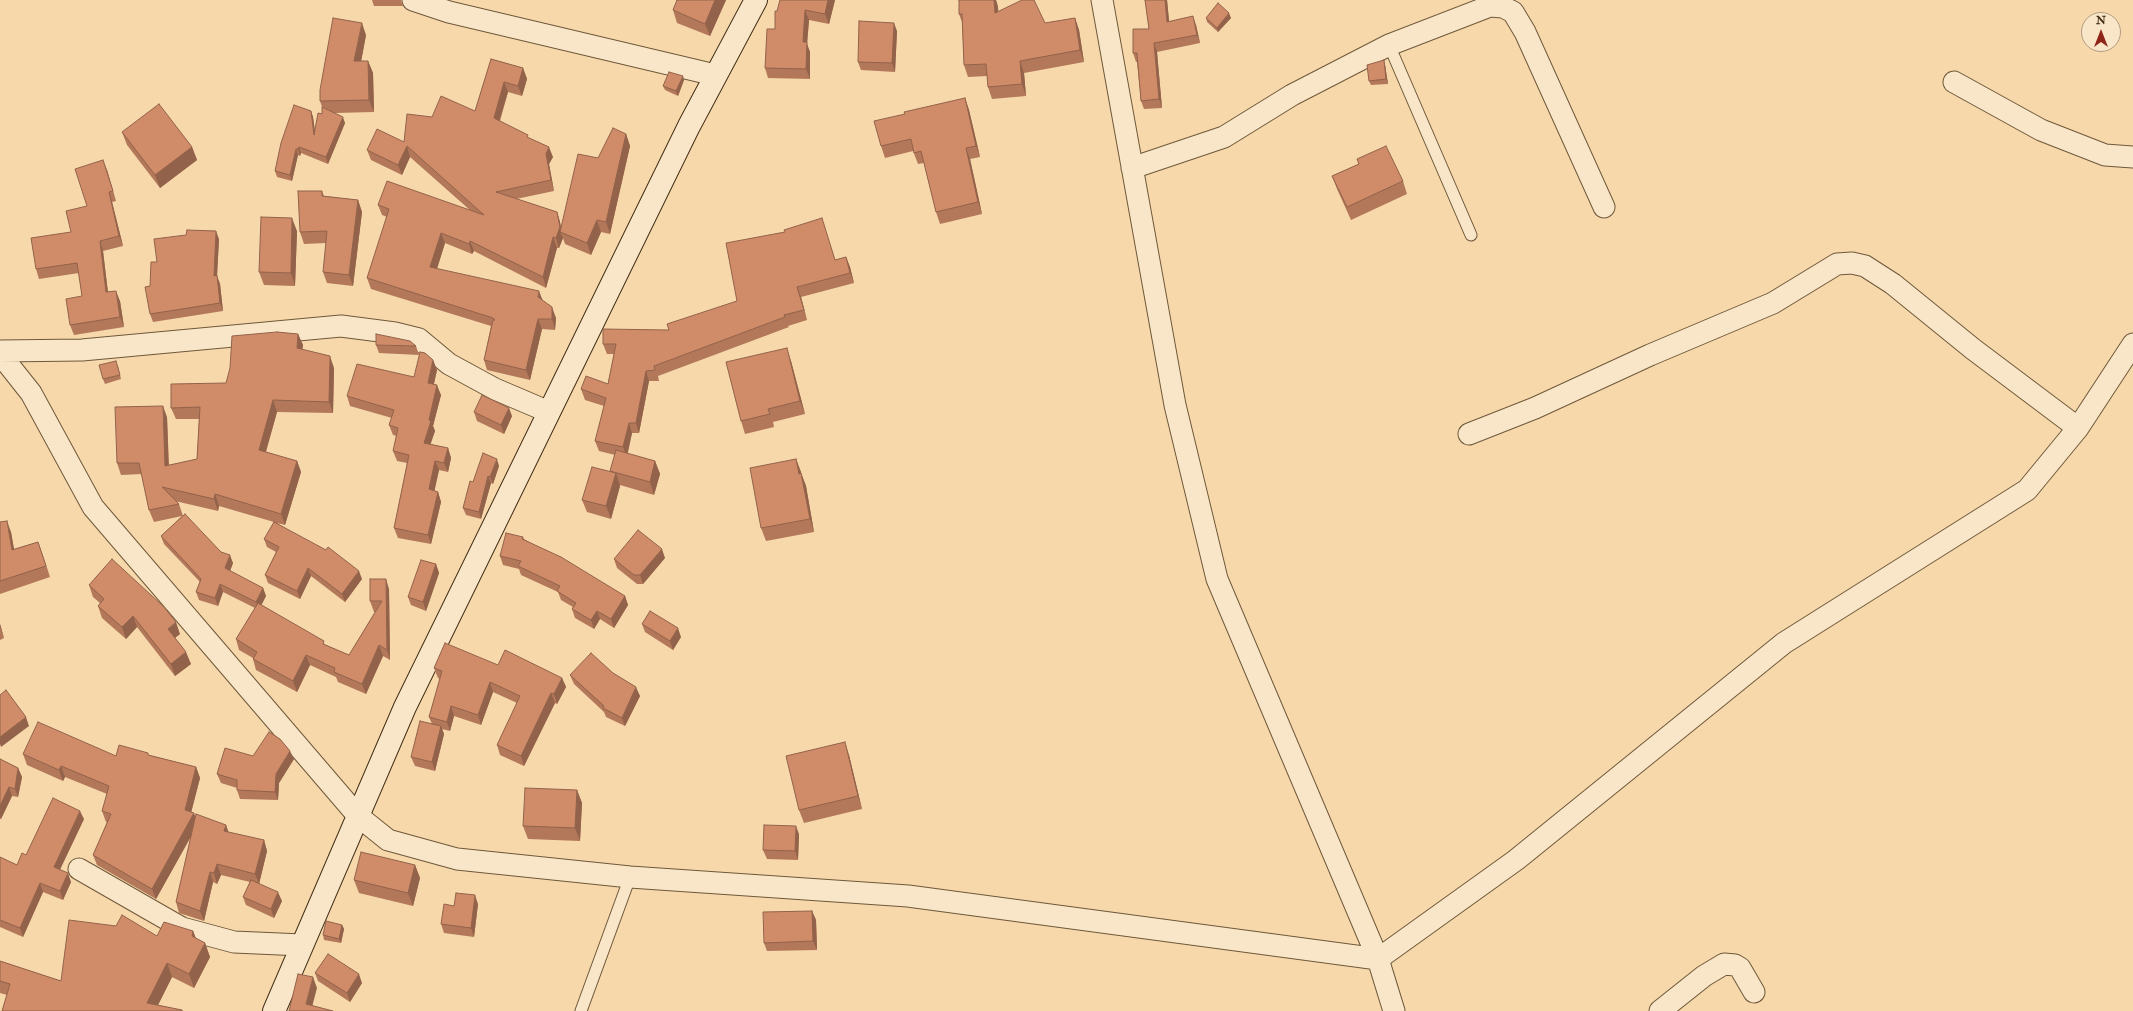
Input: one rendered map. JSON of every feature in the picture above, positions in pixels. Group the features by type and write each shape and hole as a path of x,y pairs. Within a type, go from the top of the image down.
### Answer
{"street":[{"path":"413,0 450,12 715,75"},
{"path":"274,1011 405,707 715,75 756,0"},
{"path":"1102,0 1175,405 1217,579 1378,959 1394,1011"},
{"path":"1132,168 1224,137 1292,95 1389,45 1490,6 1503,7 1513,12 1525,32 1604,207"},
{"path":"1954,82 2041,130 2105,155 2133,157"},
{"path":"1469,434 1535,408 1650,355 1773,303 1837,264 1852,263 1865,266 1893,284 1974,349 2078,428"},
{"path":"0,353 82,350 341,326 395,333 419,339 449,364 494,389 549,412"},
{"path":"0,353 32,393 94,507 358,816 388,840 457,859 630,877 908,896 1378,959 1516,860 1784,643 2027,490 2078,428 2133,344"},
{"path":"79,869 182,928 234,942 302,945"},
{"path":"1660,1011 1704,976 1724,964 1735,965 1740,968 1754,992"}],"lane":[{"path":"1389,45 1471,235"},
{"path":"581,1011 630,877"}],"building":[{"path":"677,0 715,0 705,24 673,10"},
{"path":"780,0 828,0 825,14 805,10 803,42 807,42 806,69 765,68 767,29 775,29 775,11 777,11"},
{"path":"959,0 994,0 995,13 1022,0 1034,0 1045,23 1075,18 1080,50 1020,61 1022,84 988,87 986,64 964,65 962,14 959,14"},
{"path":"1145,0 1165,0 1167,22 1193,16 1197,35 1154,43 1159,99 1141,101 1137,53 1133,53 1133,29 1149,29"},
{"path":"1218,3 1229,13 1217,28 1206,18"},
{"path":"333,18 362,23 354,61 368,61 369,100 320,101 320,90"},
{"path":"859,21 894,23 892,63 858,62"},
{"path":"491,59 523,68 518,86 504,82 494,118 528,135 527,137 549,147 546,154 551,180 496,192 557,212 560,227 556,238 553,237 543,277 470,241 469,244 441,233 430,267 539,291 538,297 552,307 552,319 538,319 526,370 484,360 493,320 495,320 493,318 367,278 389,209 378,205 387,181 484,215 407,146 398,165 367,150 377,129 404,142 407,114 432,117 441,96 475,111"},
{"path":"1384,60 1386,79 1369,81 1367,65"},
{"path":"669,72 683,76 676,91 663,86"},
{"path":"965,98 976,146 966,148 978,202 936,212 921,151 914,153 911,139 881,146 874,121 905,114 904,112"},
{"path":"159,104 192,147 155,175 122,132"},
{"path":"294,105 311,111 314,135 318,113 322,114 322,107 343,117 326,157 299,147 296,149 290,175 275,171 281,143"},
{"path":"613,128 626,134 606,222 597,220 587,243 560,232 578,154 598,158"},
{"path":"1386,146 1403,181 1347,207 1332,176 1359,164 1357,159"},
{"path":"103,160 113,191 109,192 119,236 100,241 106,292 116,291 120,317 70,325 66,299 82,296 77,263 36,269 31,238 71,232 66,211 87,206 75,169"},
{"path":"298,191 322,191 322,196 358,200 349,275 323,272 327,231 300,232"},
{"path":"261,217 292,218 291,273 259,272"},
{"path":"822,218 835,260 846,257 850,273 797,287 804,310 784,315 785,317 654,366 655,370 646,371 636,423 629,423 623,447 595,441 606,398 581,389 586,376 608,384 616,344 603,344 603,329 669,330 667,324 737,301 726,243 785,232 784,230"},
{"path":"187,230 216,231 214,276 217,275 220,303 150,314 145,287 150,286 151,262 157,262 154,239 186,235"},
{"path":"277,332 298,334 297,348 330,356 329,402 273,400 259,450 297,461 281,514 215,494 214,499 162,487 179,504 149,510 139,463 117,463 115,407 163,406 165,466 197,459 200,407 171,408 171,384 226,383 230,368 232,336"},
{"path":"376,334 410,341 416,346 376,345"},
{"path":"787,348 800,401 768,409 770,414 741,421 726,362"},
{"path":"420,352 425,353 433,360 428,383 437,385 429,420 431,421 424,443 448,448 444,463 435,461 429,489 438,492 428,535 394,528 409,455 393,451 398,428 389,425 394,410 347,396 357,364 414,377"},
{"path":"116,361 120,375 103,379 99,365"},
{"path":"482,395 509,408 501,425 474,412"},
{"path":"616,450 655,461 650,482 610,471"},
{"path":"483,453 497,459 490,477 488,476 479,512 463,508 470,481 473,482"},
{"path":"796,459 799,474 801,473 810,519 761,528 750,468"},
{"path":"592,467 616,473 606,506 582,500"},
{"path":"185,514 221,552 230,555 225,568 263,588 256,602 220,584 215,598 196,592 201,579 161,536"},
{"path":"7,521 12,550 38,542 46,566 0,581 0,522"},
{"path":"274,522 326,550 328,547 359,571 342,594 308,568 297,591 265,575 279,547 264,539"},
{"path":"638,530 662,549 640,575 634,575 614,559"},
{"path":"506,533 523,537 522,539 561,557 625,596 611,619 597,611 591,620 572,609 576,603 557,591 560,586 518,566 521,561 500,556"},
{"path":"112,559 164,607 176,622 168,629 186,652 171,664 133,616 122,627 98,606 104,599 89,585"},
{"path":"421,560 436,564 423,602 408,597"},
{"path":"370,579 386,579 387,650 379,645 362,684 334,672 335,668 306,655 293,681 253,659 257,652 236,639 258,603 324,641 323,644 349,655 382,601 370,601"},
{"path":"650,611 678,628 670,641 642,624"},
{"path":"445,643 498,665 505,650 562,678 554,694 551,693 521,756 497,745 520,696 490,682 478,715 451,706 447,722 429,717 442,671 434,668"},
{"path":"591,653 613,673 636,687 622,718 603,708 604,706 570,675"},
{"path":"6,690 26,717 0,737 0,695"},
{"path":"420,721 441,726 432,762 411,757"},
{"path":"38,722 116,756 119,745 148,753 148,755 196,767 185,810 194,813 152,889 93,855 111,814 102,811 109,786 61,766 59,770 23,754"},
{"path":"269,732 280,739 290,751 276,774 275,792 237,790 237,780 217,774 225,748 253,756"},
{"path":"845,742 858,796 799,810 786,756"},
{"path":"0,759 18,768 15,789 9,787 0,806"},
{"path":"525,788 577,790 575,828 523,826"},
{"path":"53,798 80,811 54,867 68,873 60,891 40,883 20,928 0,920 0,857 17,865 22,853 26,855"},
{"path":"196,814 226,825 224,831 264,840 255,874 217,864 214,873 210,872 200,911 176,902"},
{"path":"764,825 796,826 795,851 763,850"},
{"path":"361,852 415,865 408,893 354,880"},
{"path":"251,880 278,892 271,909 243,897"},
{"path":"456,893 475,895 471,928 441,924 444,904 454,906"},
{"path":"812,911 813,941 764,943 763,912"},
{"path":"122,915 157,936 164,922 193,931 192,936 205,943 189,974 167,963 147,1003 182,1011 2,1011 10,984 0,981 0,961 61,981 69,920 116,926"},
{"path":"326,921 342,925 339,939 323,935"},
{"path":"328,954 359,974 347,993 315,973"},
{"path":"298,974 313,977 306,1004 333,1011 289,1011"}]}
